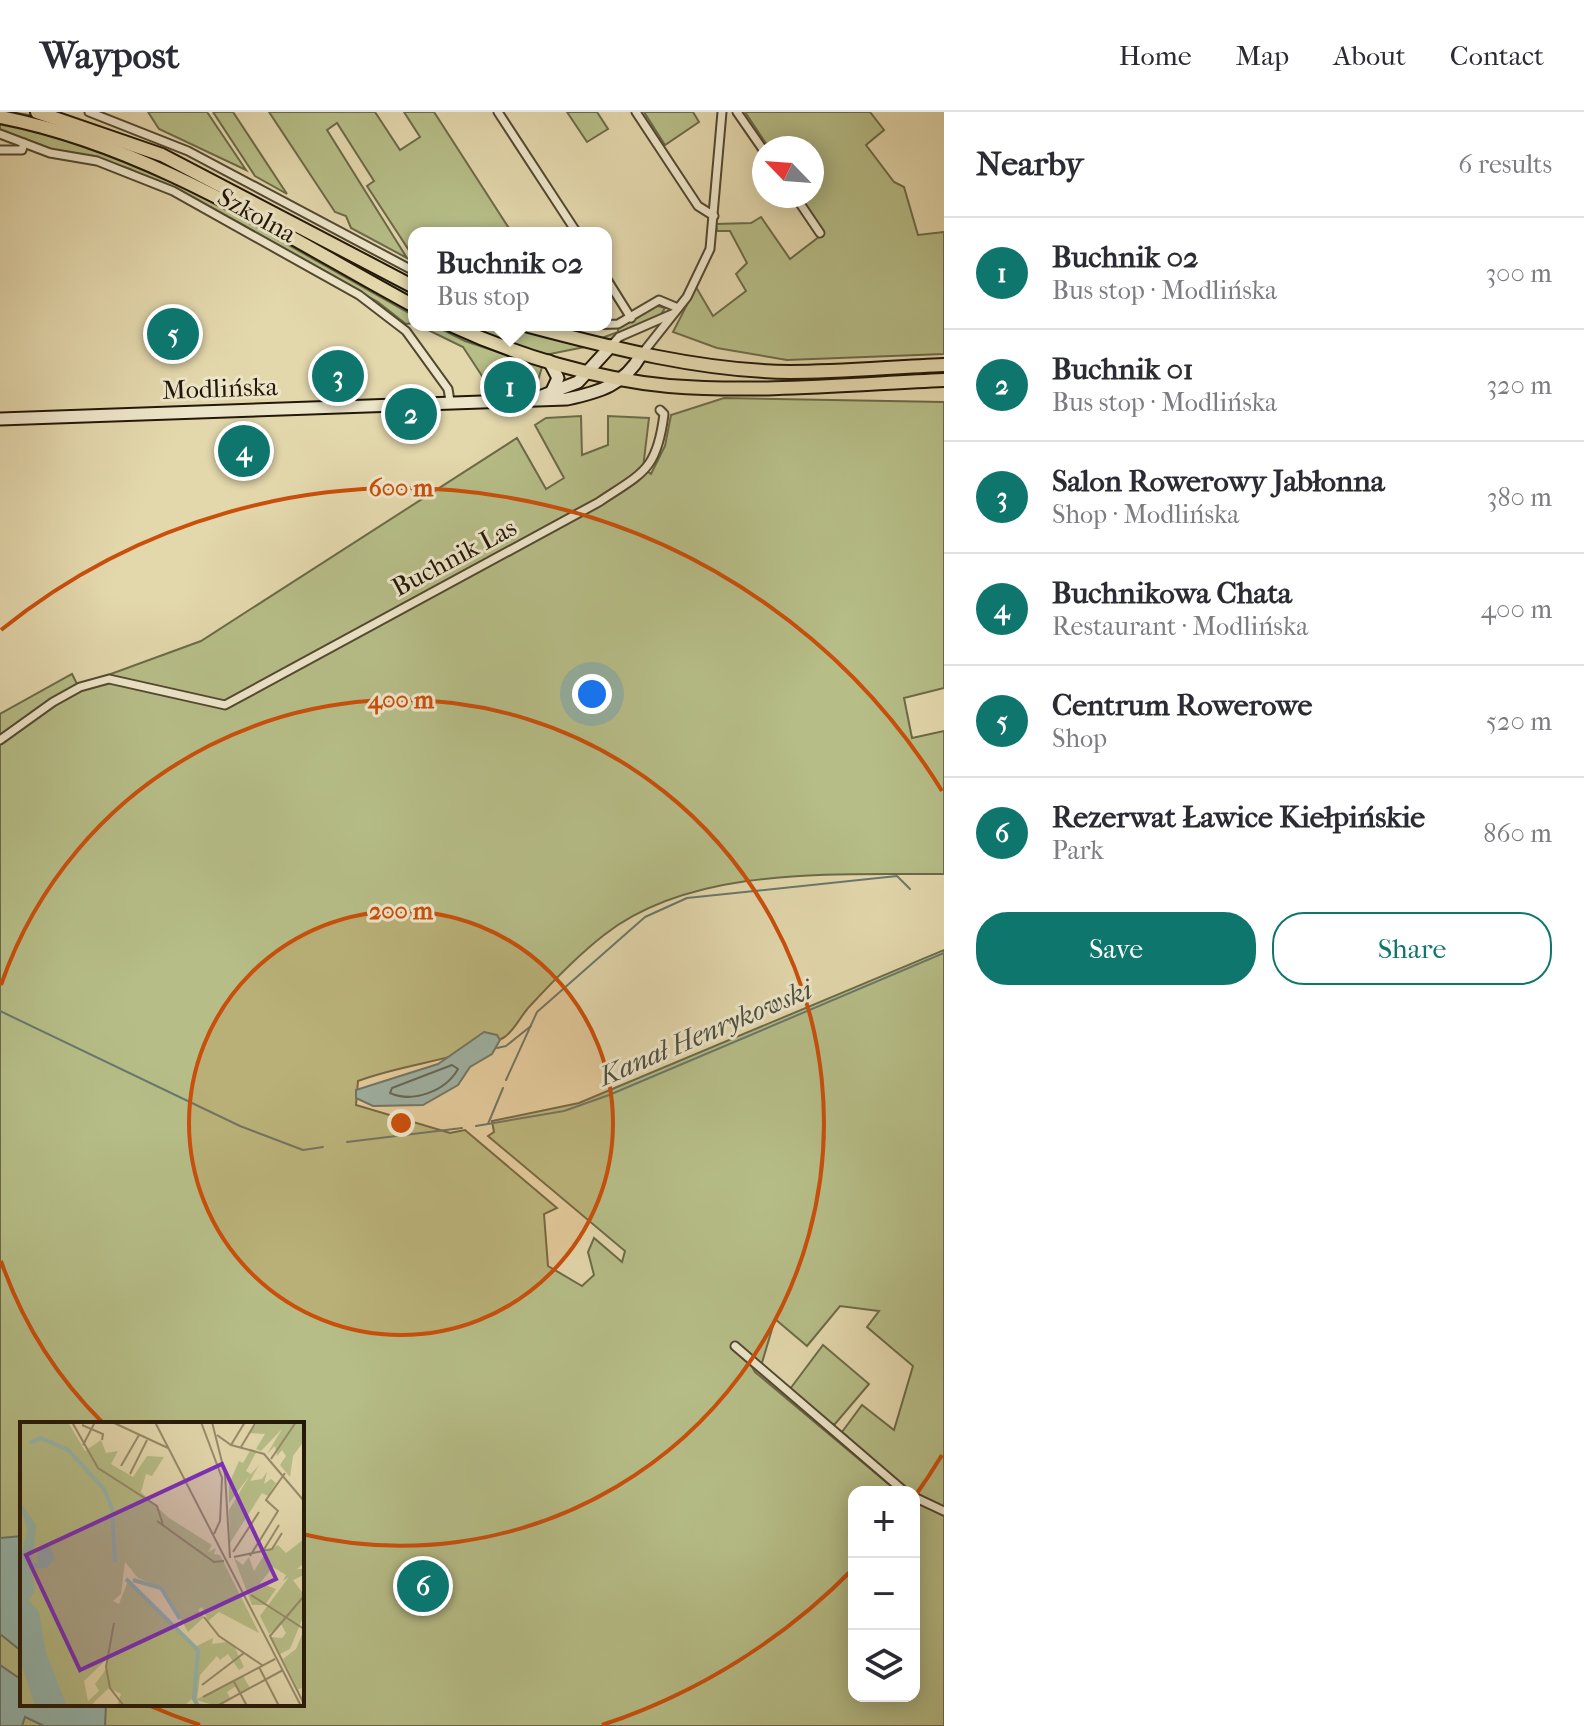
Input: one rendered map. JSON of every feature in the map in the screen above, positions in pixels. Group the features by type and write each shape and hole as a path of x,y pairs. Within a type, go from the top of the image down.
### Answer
{"main road":[{"path":"37,112 162,155 408,284"},
{"path":"0,117 76,136 148,164 408,303"},
{"path":"467,331 548,361 668,386 760,387 944,380"},
{"path":"550,331 641,355 791,372 944,365"},
{"path":"591,371 611,346"},
{"path":"625,379 641,355"},
{"path":"548,361 558,378 551,393"},
{"name":"Modlińska","path":"538,397 578,382 591,371"},
{"name":"Modlińska","path":"0,419 538,397 557,400 594,393 625,379"}],"street":[{"path":"89,112 188,151 408,268"},
{"path":"498,112 573,227"},
{"path":"636,112 701,211 714,216"},
{"path":"737,112 754,136"},
{"path":"641,355 693,288 710,249 720,114"},
{"name":"Szkolna","path":"0,134 50,153 97,161 173,191 359,295 406,331 447,387 450,401"},
{"path":"0,150 20,150 24,143"},
{"path":"803,208 820,233"},
{"path":"612,288 631,318"},
{"path":"612,325 631,318 659,300 676,311"},
{"path":"611,346 619,337 676,311"},
{"path":"651,340 665,359"},
{"name":"Buchnik Las","path":"0,740 53,702 80,687 109,679 225,705 599,502 632,480 652,464 661,442 662,412"},
{"path":"735,1346 898,1486"},
{"path":"920,1500 944,1511"}],"green space":[{"path":"0,112 26,114 64,124 181,171 408,288 408,298 207,186"},
{"path":"148,112 207,112 246,170 159,129"},
{"path":"213,112 233,112 287,194 255,176"},
{"path":"269,112 375,112 400,150 420,137 404,112 434,112 508,227 408,227 408,249 367,186 374,181 337,123 327,130 407,258 351,228 346,216 335,212"},
{"path":"567,112 597,112 608,129 587,142"},
{"path":"644,112 693,112 699,122 665,145"},
{"path":"745,112 870,112 884,130 866,145 894,182 904,187 918,235 944,232 944,354 787,360 717,348 673,332 696,287 713,316 746,291 736,274 747,263 730,231 717,231 716,224 751,223 761,217 790,259 824,233 808,208 824,208 824,136 761,136"},
{"path":"0,122 91,146 179,183 408,313 408,324 378,302 251,231 130,169 93,157 45,148 0,131"},
{"path":"654,305 665,308 660,316 609,341 599,339 618,332 618,328"},
{"path":"430,331 445,331 465,341 542,367 537,384 488,385 463,347"},
{"path":"479,331 530,331 590,346 545,355"},
{"path":"724,398 944,402 944,688 904,698 912,738 944,731 944,874 812,875 722,885 679,896 640,912 584,951 503,1038 468,1052 358,1081 356,1105 450,1133 465,1130 557,1208 544,1214 548,1266 582,1286 594,1275 588,1252 594,1238 622,1262 625,1251 488,1136 494,1132 492,1121 579,1103 944,950 944,1508 920,1495 920,1486 904,1486 842,1432 862,1405 894,1430 913,1366 867,1327 879,1311 840,1306 807,1346 775,1319 761,1366 737,1345 731,1348 755,1372 891,1486 848,1486 848,1702 920,1702 920,1504 944,1516 944,1726 0,1726 0,714 72,674 78,686 201,641 517,438 546,489 564,478 535,425 546,418 581,416 582,455 608,445 608,416 649,418 643,468 651,474 665,446 671,415"},
{"path":"823,1345 869,1384 835,1424 831,1424 790,1389"}],"water":[{"path":"484,1032 497,1035 500,1040 492,1054 470,1067 458,1085 423,1105 373,1106 356,1098 356,1090 438,1064"},
{"path":"20,1536 20,1650 0,1634 0,1538"},
{"path":"0,1665 20,1679 20,1706 106,1706 105,1726 44,1726 25,1717 22,1726 0,1726"}],"waterway":[{"path":"506,1080 537,1012 645,917 687,898 897,876 910,889"},
{"name":"Kanał Henrykowski","path":"476,1126 564,1111 609,1095 944,953"},
{"name":"Kanał Henrykowski","path":"0,1011 240,1126 303,1150 323,1147"},
{"path":"497,1048 506,1046 531,1026"},
{"path":"488,1124 503,1088"},
{"name":"Kanał Henrykowski","path":"347,1142 462,1128"}],"place":[{"name":"Centrum Rowerowe","path":"173,334"},
{"name":"Salon Rowerowy Jabłonna","path":"338,376"},
{"name":"Buchnik 02","path":"510,387"},
{"name":"Buchnik 01","path":"411,414"},
{"name":"Buchnikowa Chata","path":"244,451"},
{"name":"Rezerwat Ławice Kiełpińskie","path":"423,1586"}]}
